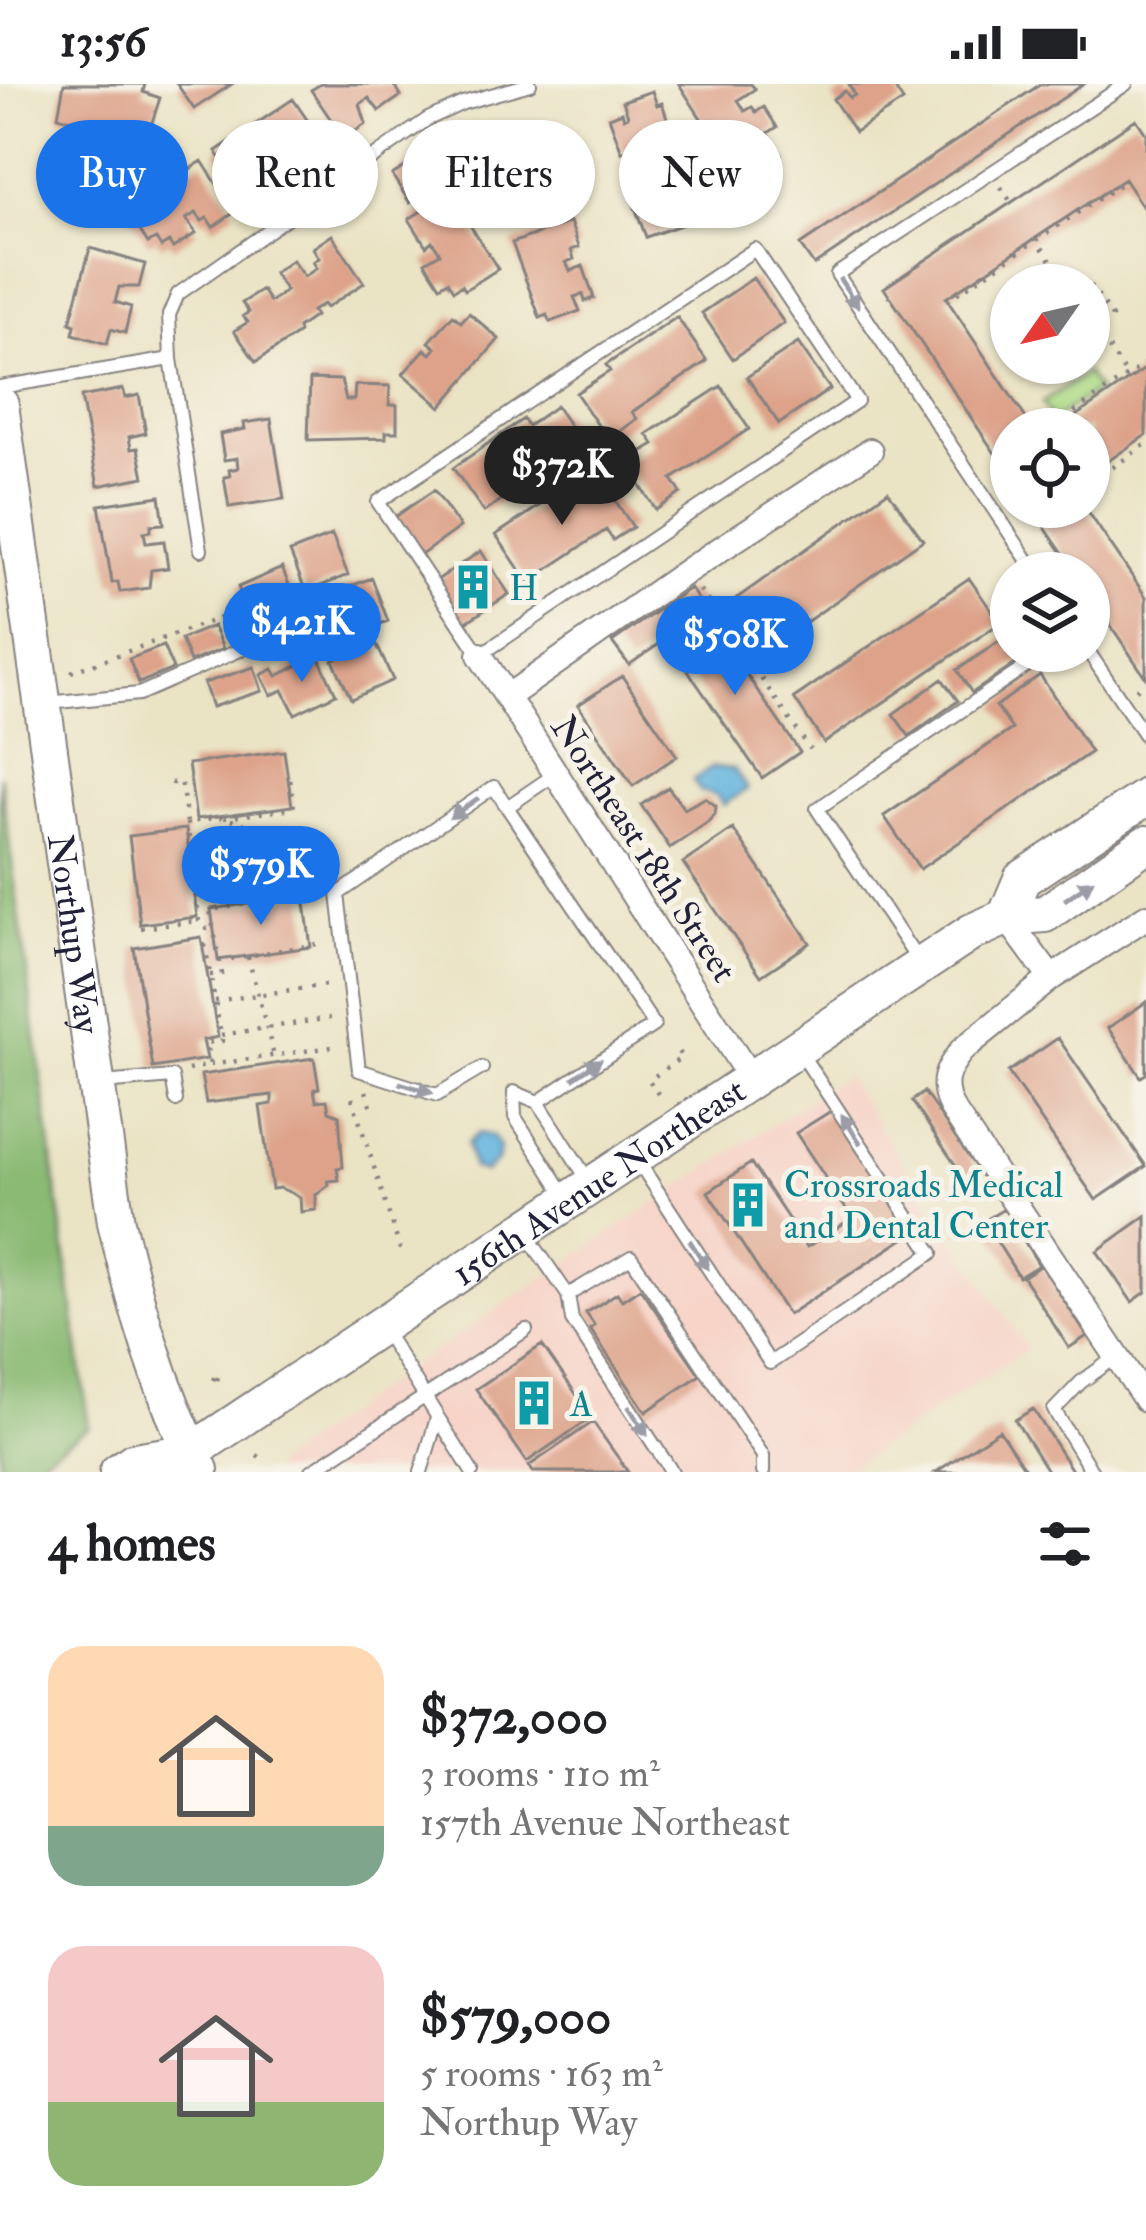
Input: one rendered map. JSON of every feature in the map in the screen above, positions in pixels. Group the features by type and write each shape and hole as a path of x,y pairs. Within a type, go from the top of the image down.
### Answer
{"main road":[{"name":"Northup Way","path":"0,405 12,563 42,703 116,1222 137,1312 187,1465"},
{"name":"156th Avenue Northeast","path":"1006,917 1022,880 1146,796"},
{"name":"156th Avenue Northeast","path":"118,1472 134,1461 187,1465 381,1326 921,965 972,932 1006,917 1045,914 1146,844"}],"street":[{"path":"507,697 870,451"},
{"name":"Northeast 18th Street","path":"480,655 751,1079"},
{"path":"1006,917 1051,977"},
{"path":"1146,917 1051,977 962,1050 950,1064 944,1092 1146,1400"}],"lane":[{"path":"201,550 171,359 169,315 178,294 428,119 530,84"},
{"path":"1022,552 837,274 1126,84"},
{"path":"754,249 857,400 480,655 378,502 754,249"},
{"path":"0,387 171,359"},
{"path":"42,703 139,694 240,650"},
{"path":"921,965 817,809 1019,672"},
{"path":"1102,672 1146,737"},
{"path":"507,807 554,775"},
{"path":"482,1068 437,1095 359,1070 338,894 494,787 654,1025 538,1102"},
{"path":"635,1157 770,1363 932,1253 797,1048"},
{"path":"96,1084 172,1077 176,1100"},
{"path":"514,1092 538,1102 580,1193 515,1117 514,1092"},
{"path":"524,1231 568,1295 572,1320 672,1472"},
{"path":"568,1295 631,1257 763,1456 764,1472"},
{"path":"381,1326 472,1472"},
{"path":"310,1472 526,1330"},
{"path":"1092,1472 1054,1410 1081,1382 1117,1356"},
{"path":"421,1472 436,1418"}],"path":[{"path":"947,300 1125,181"},
{"path":"1036,240 1054,264"},
{"path":"1110,354 1127,376"},
{"path":"1080,408 1146,363"},
{"path":"1110,470 1146,445"},
{"path":"687,571 810,749"},
{"path":"71,672 225,616 240,650"},
{"path":"187,823 294,808 289,771"},
{"path":"171,784 182,782 199,921 213,928"},
{"path":"224,818 295,851 338,894"},
{"path":"198,912 321,892 338,894"},
{"path":"210,910 222,974 210,975"},
{"path":"141,928 199,921"},
{"path":"210,1065 206,1043 221,1041 205,944 216,943"},
{"path":"219,961 317,944"},
{"path":"248,957 274,1056"},
{"path":"215,1001 326,986"},
{"path":"220,1035 330,1018"},
{"path":"193,1067 338,1046"},
{"path":"658,1094 649,1080 682,1057 676,1048"},
{"path":"352,1098 401,1252"}],"shaded area":[{"path":"845,1076 1027,1349 844,1472 274,1472 272,1467 387,1383"}],"green space":[{"path":"1070,384 1093,384 1097,390 1071,408 1045,408 1042,403"},
{"path":"0,775 89,1427 21,1472 0,1472"},
{"path":"268,843 302,867 293,880 260,855"}],"water":[{"path":"712,767 734,769 747,789 723,805 716,795 700,791 693,780"},
{"path":"478,1133 492,1136 499,1147 497,1161 485,1172 473,1168 467,1144"}],"building":[{"path":"64,84 145,84 143,92 160,98 153,120 58,116"},
{"path":"177,84 232,84 194,109"},
{"path":"321,84 393,84 401,96 379,111 369,98 360,104 365,120 331,120 311,90"},
{"path":"679,84 751,84 755,89 738,100 745,111 764,107 772,120 702,120"},
{"path":"849,84 892,84 903,101 855,132 833,99 845,91 850,98 855,95"},
{"path":"1041,84 1084,84 814,265 800,245"},
{"path":"652,91 668,120 619,120 619,144 609,117 622,112 624,118 628,116 623,101"},
{"path":"293,99 307,120 262,120"},
{"path":"1136,119 1146,134 1146,212 1124,179 997,264 990,264 990,269 946,298 990,364 990,384 1003,384 1019,408 990,408 990,446 884,288"},
{"path":"202,161 212,176 212,226 196,213 188,218 188,170"},
{"path":"402,169 402,191 392,175"},
{"path":"188,222 196,233 173,248 169,242 161,247 156,239 148,243 138,228 188,228"},
{"path":"415,228 472,228 498,269 465,290 462,285 454,290 448,281 440,286 425,262 440,253 432,241 426,246"},
{"path":"553,228 572,228 579,247 571,250 574,259 566,262 570,271 583,266 594,298 574,297 580,311 550,322 547,315 540,318 512,243"},
{"path":"643,228 672,228 646,237"},
{"path":"332,235 364,283 326,308 323,304 312,311 315,316 298,328 299,333 256,362 234,331 248,322 243,316 249,312 242,303 262,290 270,302 286,291 274,273 292,260 304,277 317,268 313,262 319,258 313,248"},
{"path":"90,248 145,264 139,287 119,287 115,302 131,307 125,333 111,329 107,344 73,334 75,325 70,323"},
{"path":"753,278 784,323 733,359 702,313"},
{"path":"469,313 499,339 441,407 403,374 425,349 431,354 436,348 429,342 453,315 461,322"},
{"path":"677,317 707,361 632,412 637,419 608,440 576,393 610,371 606,365"},
{"path":"798,343 830,389 779,424 747,377"},
{"path":"1146,368 1146,435 1110,460 1110,408 1088,408"},
{"path":"310,379 341,380 346,400 354,400 355,385 390,386 389,405 397,405 397,432 386,432 386,438 308,440"},
{"path":"721,386 749,429 672,479 681,493 656,510 625,462 654,444 647,434"},
{"path":"123,389 125,398 139,395 146,433 129,437 131,449 138,448 144,477 98,486 81,397"},
{"path":"556,406 588,452 563,470 557,461 484,512 453,468 523,419 528,426"},
{"path":"271,419 284,499 229,507 224,477 238,468 237,458 224,460 220,434 245,429 244,423"},
{"path":"602,481 633,527 613,540 606,530 528,582 496,535 569,486 577,497"},
{"path":"434,490 460,527 421,555 395,517"},
{"path":"888,491 923,540 765,651 730,603"},
{"path":"160,496 164,524 151,525 151,531 144,532 146,543 164,541 168,568 151,570 149,588 120,592 118,582 112,583 99,505"},
{"path":"1045,528 1099,528 1146,597 1146,678 1110,624 1110,552 1062,552"},
{"path":"332,535 348,575 306,592 290,552"},
{"name":"H","path":"481,551 509,594 465,623 437,580"},
{"path":"282,568 299,609 255,627 238,587"},
{"path":"372,578 388,621 348,636 332,593"},
{"path":"969,578 990,608 990,630 824,743 794,698"},
{"path":"690,588 706,611 629,665 612,642"},
{"path":"708,619 800,752 762,778 670,645"},
{"path":"213,626 223,649 190,662 181,639"},
{"path":"375,641 393,680 351,699 333,660"},
{"path":"163,646 173,669 139,683 129,659"},
{"path":"990,648 990,672 1004,672 972,693 957,670"},
{"path":"318,656 336,694 295,714 283,690 271,695 261,675 273,669 277,676"},
{"path":"254,667 262,691 212,707 204,683"},
{"path":"1040,675 1091,752 920,869 884,816 1012,729 996,706"},
{"path":"622,676 677,756 633,786 578,705"},
{"path":"942,679 958,701 909,736 893,714"},
{"path":"284,751 292,806 196,819 188,764"},
{"path":"668,787 684,809 705,798 716,806 707,823 670,848 641,805"},
{"path":"186,829 197,917 140,924 129,836"},
{"path":"733,829 810,943 761,976 683,863"},
{"path":"304,896 311,947 218,960 211,909"},
{"path":"201,937 218,1037 203,1040 207,1059 153,1068 134,948"},
{"path":"1146,1002 1146,1074 1141,1077 1108,1028"},
{"path":"1058,1038 1146,1166 1096,1200 1008,1072"},
{"path":"314,1058 319,1088 314,1089 316,1101 327,1100 329,1111 339,1115 343,1167 337,1168 339,1180 328,1181 316,1195 316,1210 301,1212 300,1197 272,1189 260,1106 272,1104 272,1095 206,1103 201,1075"},
{"path":"924,1092 986,1182 973,1191 912,1101"},
{"name":"Crossroads Medical and Dental Center","path":"834,1109 914,1232 788,1315 708,1192 751,1163 807,1247 852,1218 796,1133"},
{"path":"1004,1209 1039,1265 1019,1277 984,1221"},
{"path":"1146,1216 1146,1292 1132,1302 1097,1251"},
{"path":"1041,1265 1087,1336 1069,1348 1023,1277"},
{"path":"640,1288 700,1375 646,1412 590,1329 595,1326 586,1313 617,1293 622,1300"},
{"name":"A","path":"542,1345 592,1417 527,1462 476,1389"},
{"path":"1033,1409 1073,1472 1048,1472 1015,1420"},
{"path":"593,1422 628,1472 533,1472 529,1466"},
{"path":"999,1430 1027,1472 936,1472"}],"place":[{"name":"H","path":"473,587"},
{"name":"Crossroads Medical and Dental Center","path":"748,1205"},
{"name":"A","path":"534,1403"}]}
